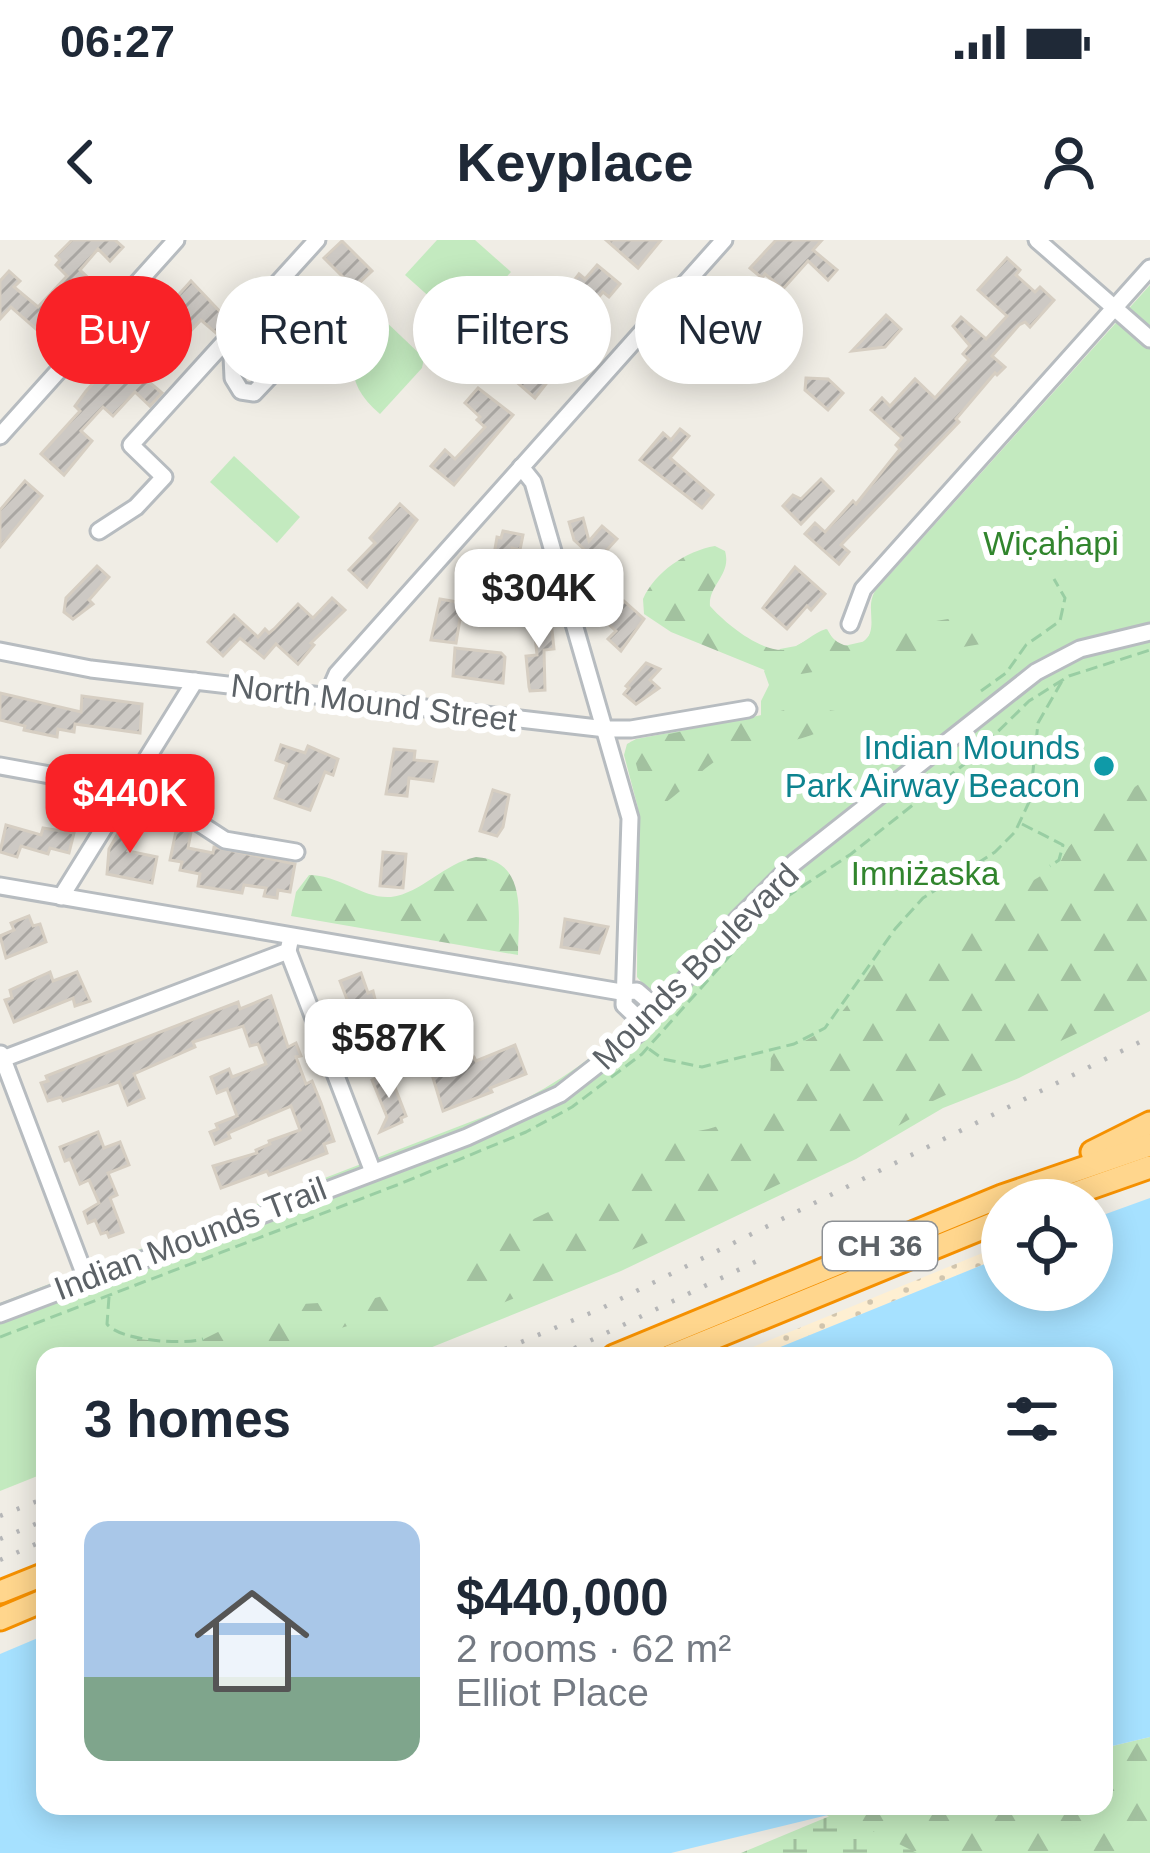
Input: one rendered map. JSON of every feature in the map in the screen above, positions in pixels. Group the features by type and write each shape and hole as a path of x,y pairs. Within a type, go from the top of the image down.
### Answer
{"highway":[{"path":"1036,1179 1150,1123"},
{"name":"CH 36","path":"1050,1179 1150,1144"},
{"path":"1113,1180 1150,1167"},
{"name":"CH 36","path":"636,1347 981,1205"},
{"name":"CH 36","path":"692,1347 981,1229"},
{"path":"0,1592 36,1578"},
{"path":"0,1619 36,1604"}],"street":[{"path":"0,436 176,240"},
{"path":"284,276 317,240"},
{"path":"327,698 337,674 724,240"},
{"path":"1037,240 1150,339"},
{"path":"850,624 863,589 1150,268"},
{"path":"99,531 136,507 164,477 131,445 216,352"},
{"path":"237,384 241,391 254,393 263,384"},
{"path":"521,467 533,482 631,823 624,1005 646,1025"},
{"name":"Mounds Boulevard","path":"0,1315 546,1101 598,1067 646,1025 783,874 1036,672 1079,649 1150,632"},
{"name":"North Mound Street","path":"0,651 78,667 606,729 627,730 748,709"},
{"path":"61,897 194,681"},
{"path":"0,766 110,786 140,804 185,814 226,840 296,852"},
{"path":"0,886 289,944 637,991 659,1010"},
{"path":"87,1281 1,1057 289,944"},
{"path":"289,944 373,1172"}],"path":[{"path":"981,692 1006,673 1026,645 1060,620 1064,596 1054,579"},
{"path":"682,1012 781,900 876,834 978,752 1028,700 1063,679 1150,650"},
{"path":"648,1048 660,1058 698,1067 814,1036 834,1019 896,928 923,898 999,849 1021,823 1030,800 1038,723 1063,679"},
{"path":"1021,823 1062,844 1059,860 1050,866"},
{"name":"Indian Mounds Trail","path":"0,1336 397,1185"},
{"path":"109,1295 107,1323 113,1332 185,1343 203,1339"}],"green space":[{"path":"437,240 475,240 511,272 507,276 413,276 413,282 405,275"},
{"name":"Imniżaska","path":"1150,285 1150,1011 1019,1078 943,1108 856,1159 621,1271 432,1347 36,1347 36,1477 0,1491 0,1303 509,1107 605,1046 655,998 637,977 638,808 624,755 627,744 761,716 761,701 769,685 764,671 780,649 827,629 844,646 866,641 875,591"},
{"path":"389,325 413,348 413,378 380,414 357,384 389,384"},
{"path":"234,456 300,517 277,543 210,482"},
{"path":"715,546 725,551 726,559 710,606 735,629 769,648 790,649 826,629 850,646 863,642 873,628 964,617 992,619 1003,635 987,643 777,675 671,632 644,614 643,599 663,572"},
{"path":"800,707 835,711 835,721 811,735 726,755 649,811 630,742"},
{"path":"1150,776 1150,999 918,1108 910,1119 881,1136 780,1184 472,1315 461,1310 458,1286 279,1347 95,1347 130,1338 192,1345 270,1306 367,1300 407,1290 519,1226 630,1173 659,1133 698,1131 728,1122 761,1095 771,1068 770,1052 823,1030 846,1007 878,958 891,969 905,972 935,956 1014,892 1059,865 1099,813"},
{"path":"476,857 505,868 513,879 519,908 518,955 291,916 296,892 309,875 391,897"},
{"path":"1150,1737 1150,1853 904,1853 826,1815 1113,1815 1113,1746"},
{"path":"841,1815 917,1853 741,1853"}],"sand":[{"path":"981,1254 981,1266 781,1347 753,1347"}],"water":[{"path":"1150,1198 1150,1737 1113,1746 1113,1347 780,1347 981,1266 981,1311 1113,1311 1113,1211"},
{"path":"36,1639 36,1815 828,1815 671,1853 0,1853 0,1654"}],"building":[{"path":"72,240 115,240 123,247 110,261 98,249 80,270 86,276 67,276 56,265 60,260 56,256"},
{"path":"606,240 661,240 638,268"},
{"path":"776,240 822,240 813,250 837,270 828,280 808,261 795,276 760,276 750,268"},
{"path":"342,241 372,271 367,276 342,276 324,258"},
{"path":"1007,258 1020,270 1016,275 1035,292 1040,287 1054,300 1030,327 1025,322 1019,325 992,356 1005,367 841,545 849,552 839,564 805,534 815,523 825,532 853,501 856,504 900,449 896,445 902,438 871,410 882,398 890,406 915,379 935,398 969,360 963,354 970,346 953,326 961,317 986,339 1007,316 978,290"},
{"path":"597,265 610,276 588,276"},
{"path":"9,271 20,281 14,287 36,305 36,329 11,307 0,319 0,281"},
{"path":"192,282 216,307 216,333 201,320 192,330"},
{"path":"886,315 901,329 885,347 852,351"},
{"path":"806,378 828,379 843,393 828,410 805,390"},
{"path":"92,384 151,384 162,393 150,406 135,392 113,416 103,407 81,431 92,441 64,475 41,454 80,411 75,406"},
{"path":"519,384 546,384 535,398"},
{"path":"478,388 513,415 454,485 431,466 445,450 455,459 485,427 465,403"},
{"path":"680,429 689,436 670,458 713,495 702,508 640,460 663,433 671,440"},
{"path":"821,479 833,491 801,524 783,506 793,495 801,499"},
{"path":"25,481 42,496 0,547 0,510"},
{"path":"400,504 417,520 367,587 349,570 375,543 370,538"},
{"path":"583,518 589,541 602,526 617,539 597,561 574,540 569,522"},
{"path":"503,531 523,535 520,550 512,548 509,588 489,584 497,537"},
{"path":"97,566 109,577 89,600 93,604 73,619 64,612 66,598"},
{"path":"795,567 825,594 787,629 763,608"},
{"path":"332,598 345,610 311,643 314,645 298,664 276,644 264,658 240,638 223,656 208,642 234,615 258,637 265,629 269,633 274,629 298,604 313,618"},
{"path":"440,599 469,604 466,620 460,619 456,643 431,640"},
{"path":"624,601 644,619 621,651 608,639 616,631 605,621"},
{"path":"528,612 548,614 546,631 552,630 554,649 544,650 545,690 530,691 529,687 526,656 537,655 534,627 527,626"},
{"path":"455,648 501,653 505,657 503,683 453,676"},
{"path":"646,663 660,669 650,680 659,688 636,704 624,694"},
{"path":"0,693 81,712 82,696 142,704 140,733 75,724 74,732 58,729 57,737 24,730 25,726 0,720"},
{"path":"281,745 305,753 308,746 338,759 333,775 325,772 310,810 275,798 287,764 276,760"},
{"path":"394,749 415,751 414,760 437,762 433,781 409,778 407,796 386,794"},
{"path":"493,790 509,795 497,836 480,831"},
{"path":"127,818 141,825 128,851 157,857 152,883 107,874 109,849"},
{"path":"6,825 41,835 43,828 74,833 69,853 50,848 48,854 21,846 17,857 0,852"},
{"path":"177,826 191,832 188,848 213,853 214,847 295,864 290,892 278,890 277,898 264,896 266,888 244,885 242,893 198,886 200,874 180,870 182,862 170,860"},
{"path":"383,852 406,854 403,888 380,886"},
{"path":"29,916 33,926 40,924 46,942 6,958 0,936 14,930 11,923"},
{"path":"565,919 608,927 599,953 561,947"},
{"path":"50,972 53,981 77,972 90,1001 75,1006 73,998 14,1022 5,1000 12,998 10,990"},
{"path":"361,973 368,993 373,991 382,1028 361,1036 340,981"},
{"path":"271,996 288,1047 296,1043 306,1084 312,1081 321,1103 334,1141 324,1144 327,1153 221,1188 213,1166 257,1153 269,1141 300,1130 291,1106 228,1133 230,1138 215,1144 210,1132 218,1129 216,1124 237,1116 227,1089 217,1093 211,1077 229,1069 232,1077 266,1064 258,1044 250,1046 243,1026 193,1042 195,1047 134,1074 144,1098 128,1105 119,1082 63,1101 61,1097 48,1101 41,1083 48,1081 46,1076 238,1002 240,1009"},
{"path":"515,1045 526,1074 443,1111 430,1068 451,1060 452,1065 474,1057 476,1061"},
{"path":"389,1072 406,1116 380,1132 387,1117 372,1080"},
{"path":"98,1132 104,1148 120,1142 129,1165 108,1173 117,1195 110,1198 123,1232 109,1237 107,1232 101,1234 95,1220 88,1223 84,1212 99,1203 89,1180 80,1184 60,1147"}],"railway":[{"path":"509,1347 600,1309 1150,1037"},
{"path":"577,1347 759,1260"},
{"path":"0,1516 36,1502"},
{"path":"0,1539 36,1524"},
{"path":"0,1560 36,1544"}],"place":[{"name":"Indian Mounds Park Airway Beacon","path":"1104,766"}],"park label":[{"name":"Wic̣aḣapi","path":"1051,543"}]}
